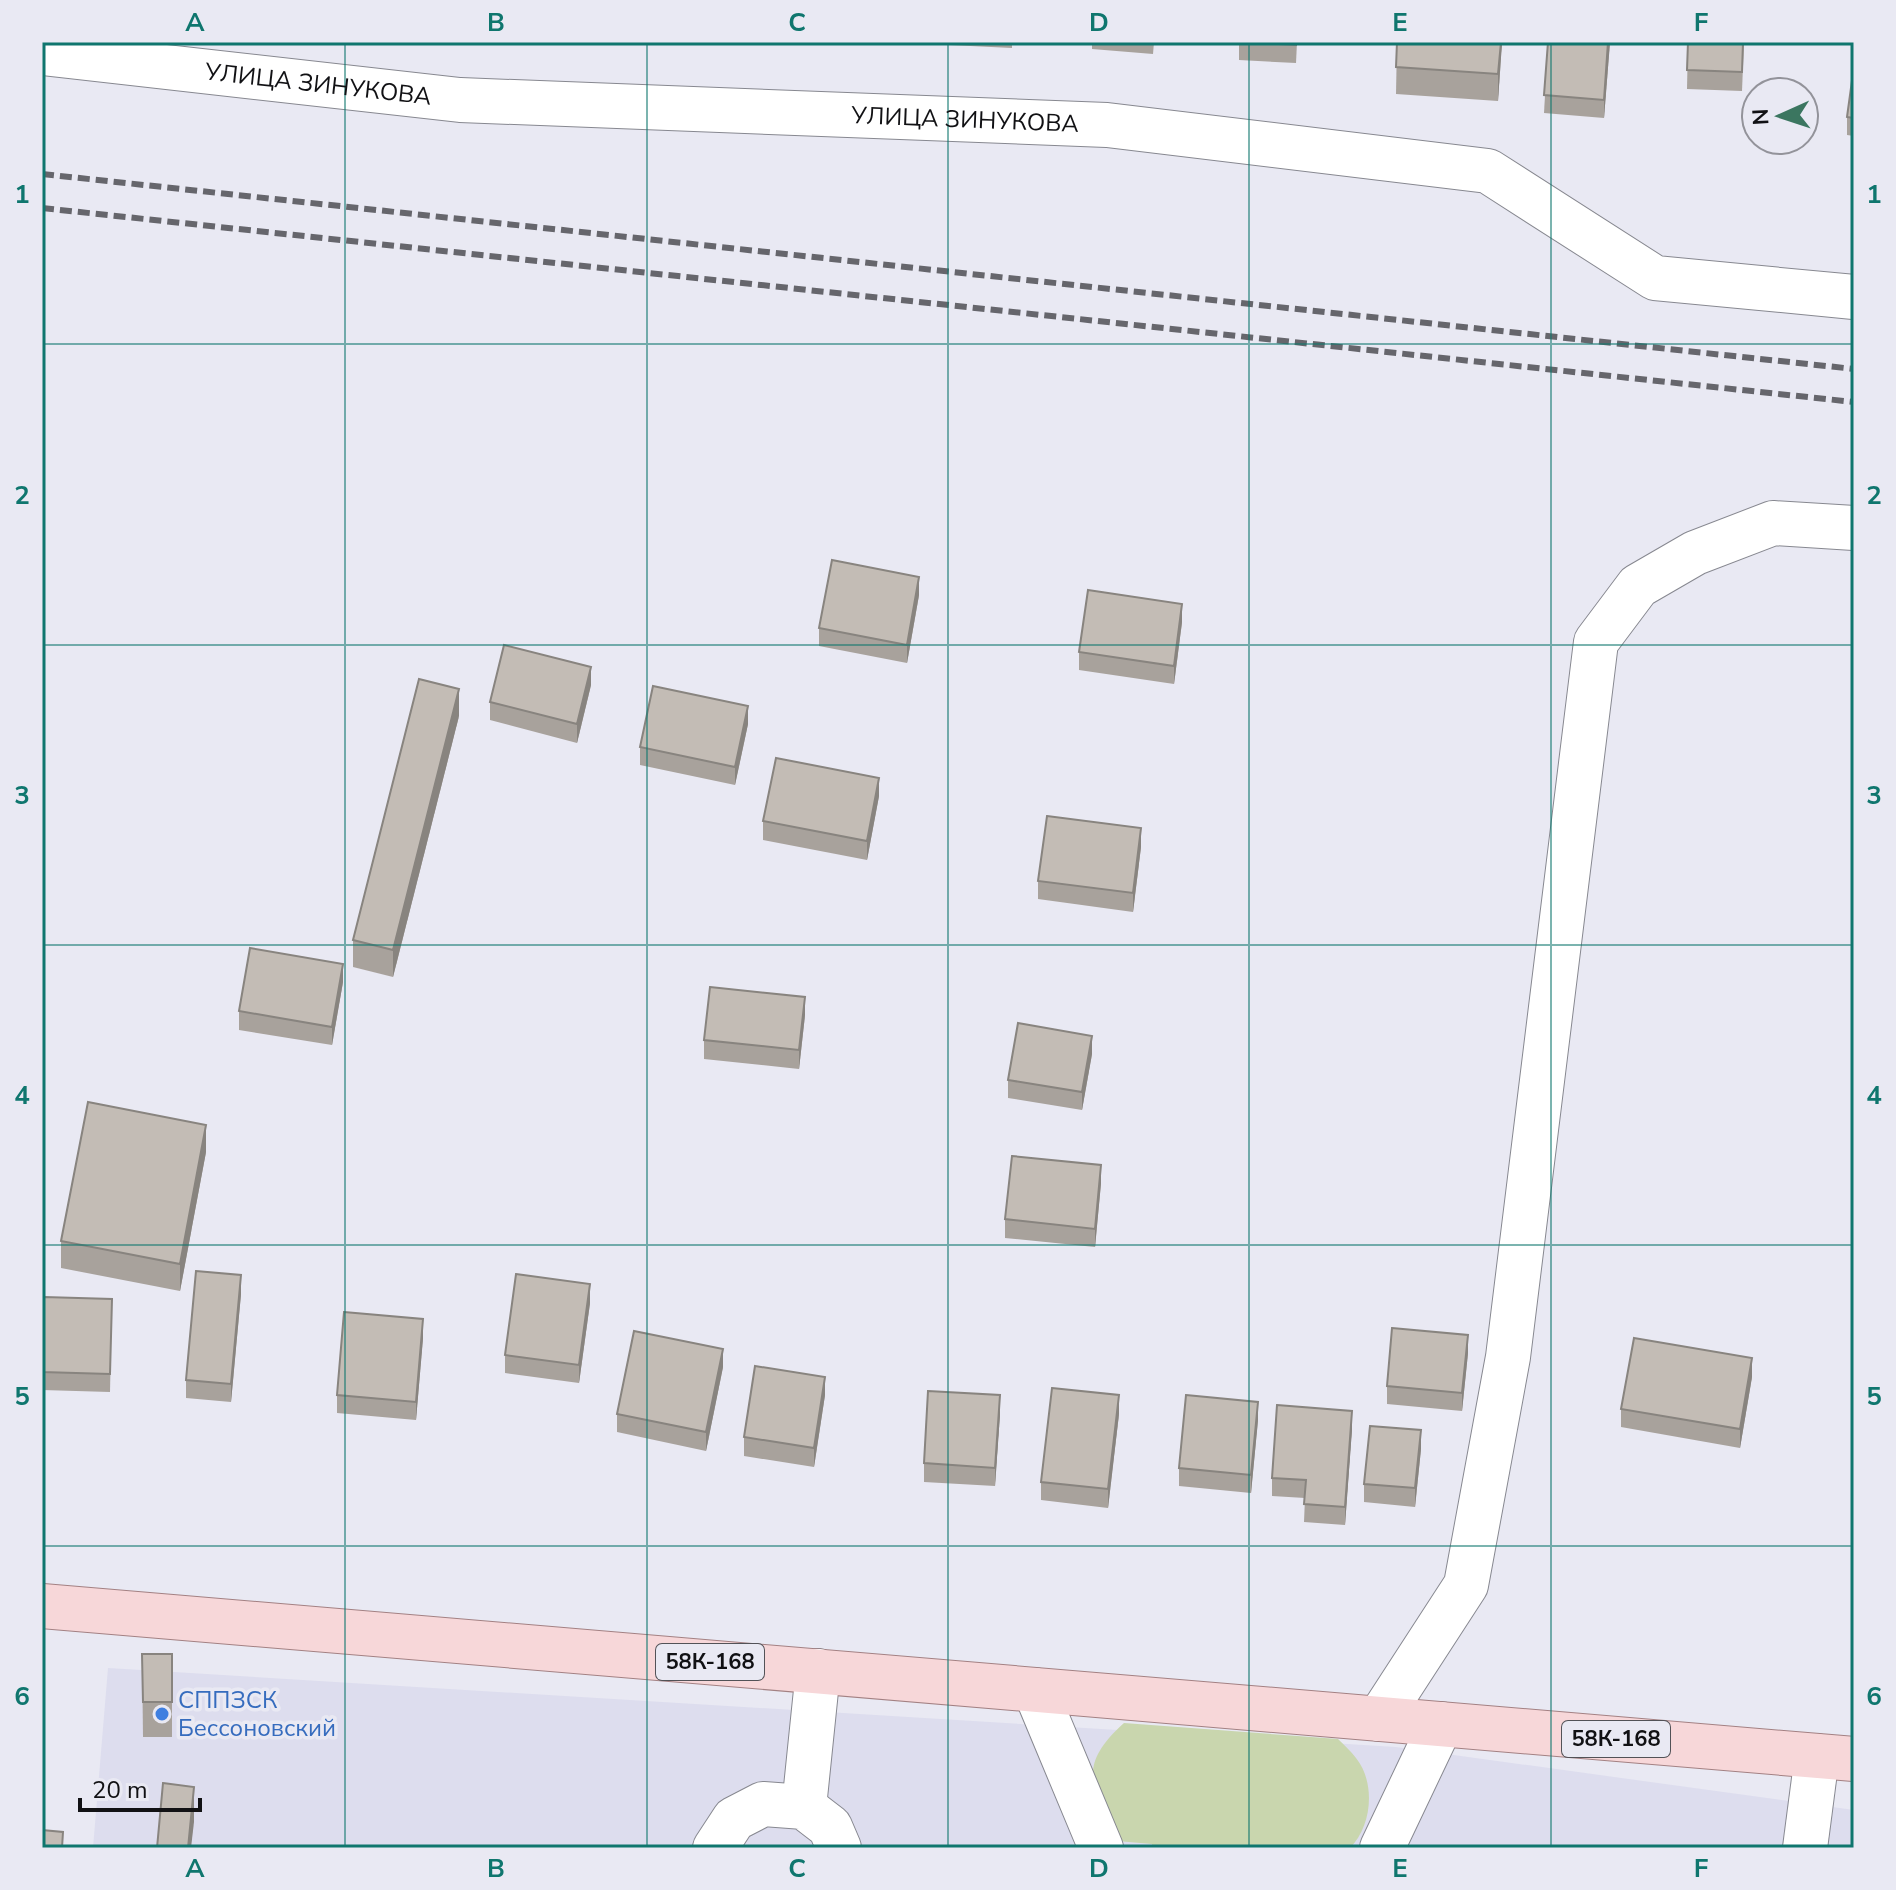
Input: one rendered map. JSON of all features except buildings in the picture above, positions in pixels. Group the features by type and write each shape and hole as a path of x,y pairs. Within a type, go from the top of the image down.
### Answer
{"main road":[{"name":"58К-168","path":"42,1606 1836,1757"}],"street":[{"name":"УЛИЦА ЗИНУКОВА","path":"42,53 460,100 1107,125 1488,171 1655,278 1854,297"},
{"path":"1379,1719 1466,1585 1508,1357 1596,642 1638,586 1695,553 1773,523 1854,528"},
{"path":"804,1807 818,1671"},
{"path":"1035,1690 1101,1848"},
{"path":"1382,1848 1441,1724"},
{"path":"1805,1848 1836,1757"},
{"path":"715,1848 734,1819 763,1804 804,1807 830,1827 839,1848"}],"shaded area":[{"path":"108,1668 1396,1747 1854,1810 1854,1848 93,1848"}],"green space":[{"path":"1124,1723 1338,1739 1356,1758 1367,1780 1369,1804 1363,1828 1350,1848 1152,1848 1152,1844 1117,1841 1101,1807 1093,1779 1099,1753"}],"railway":[{"path":"42,174 1854,369"},
{"path":"42,208 1854,402"}],"place":[{"name":"СППЗСК Бессоновский","path":"162,1714"}]}
